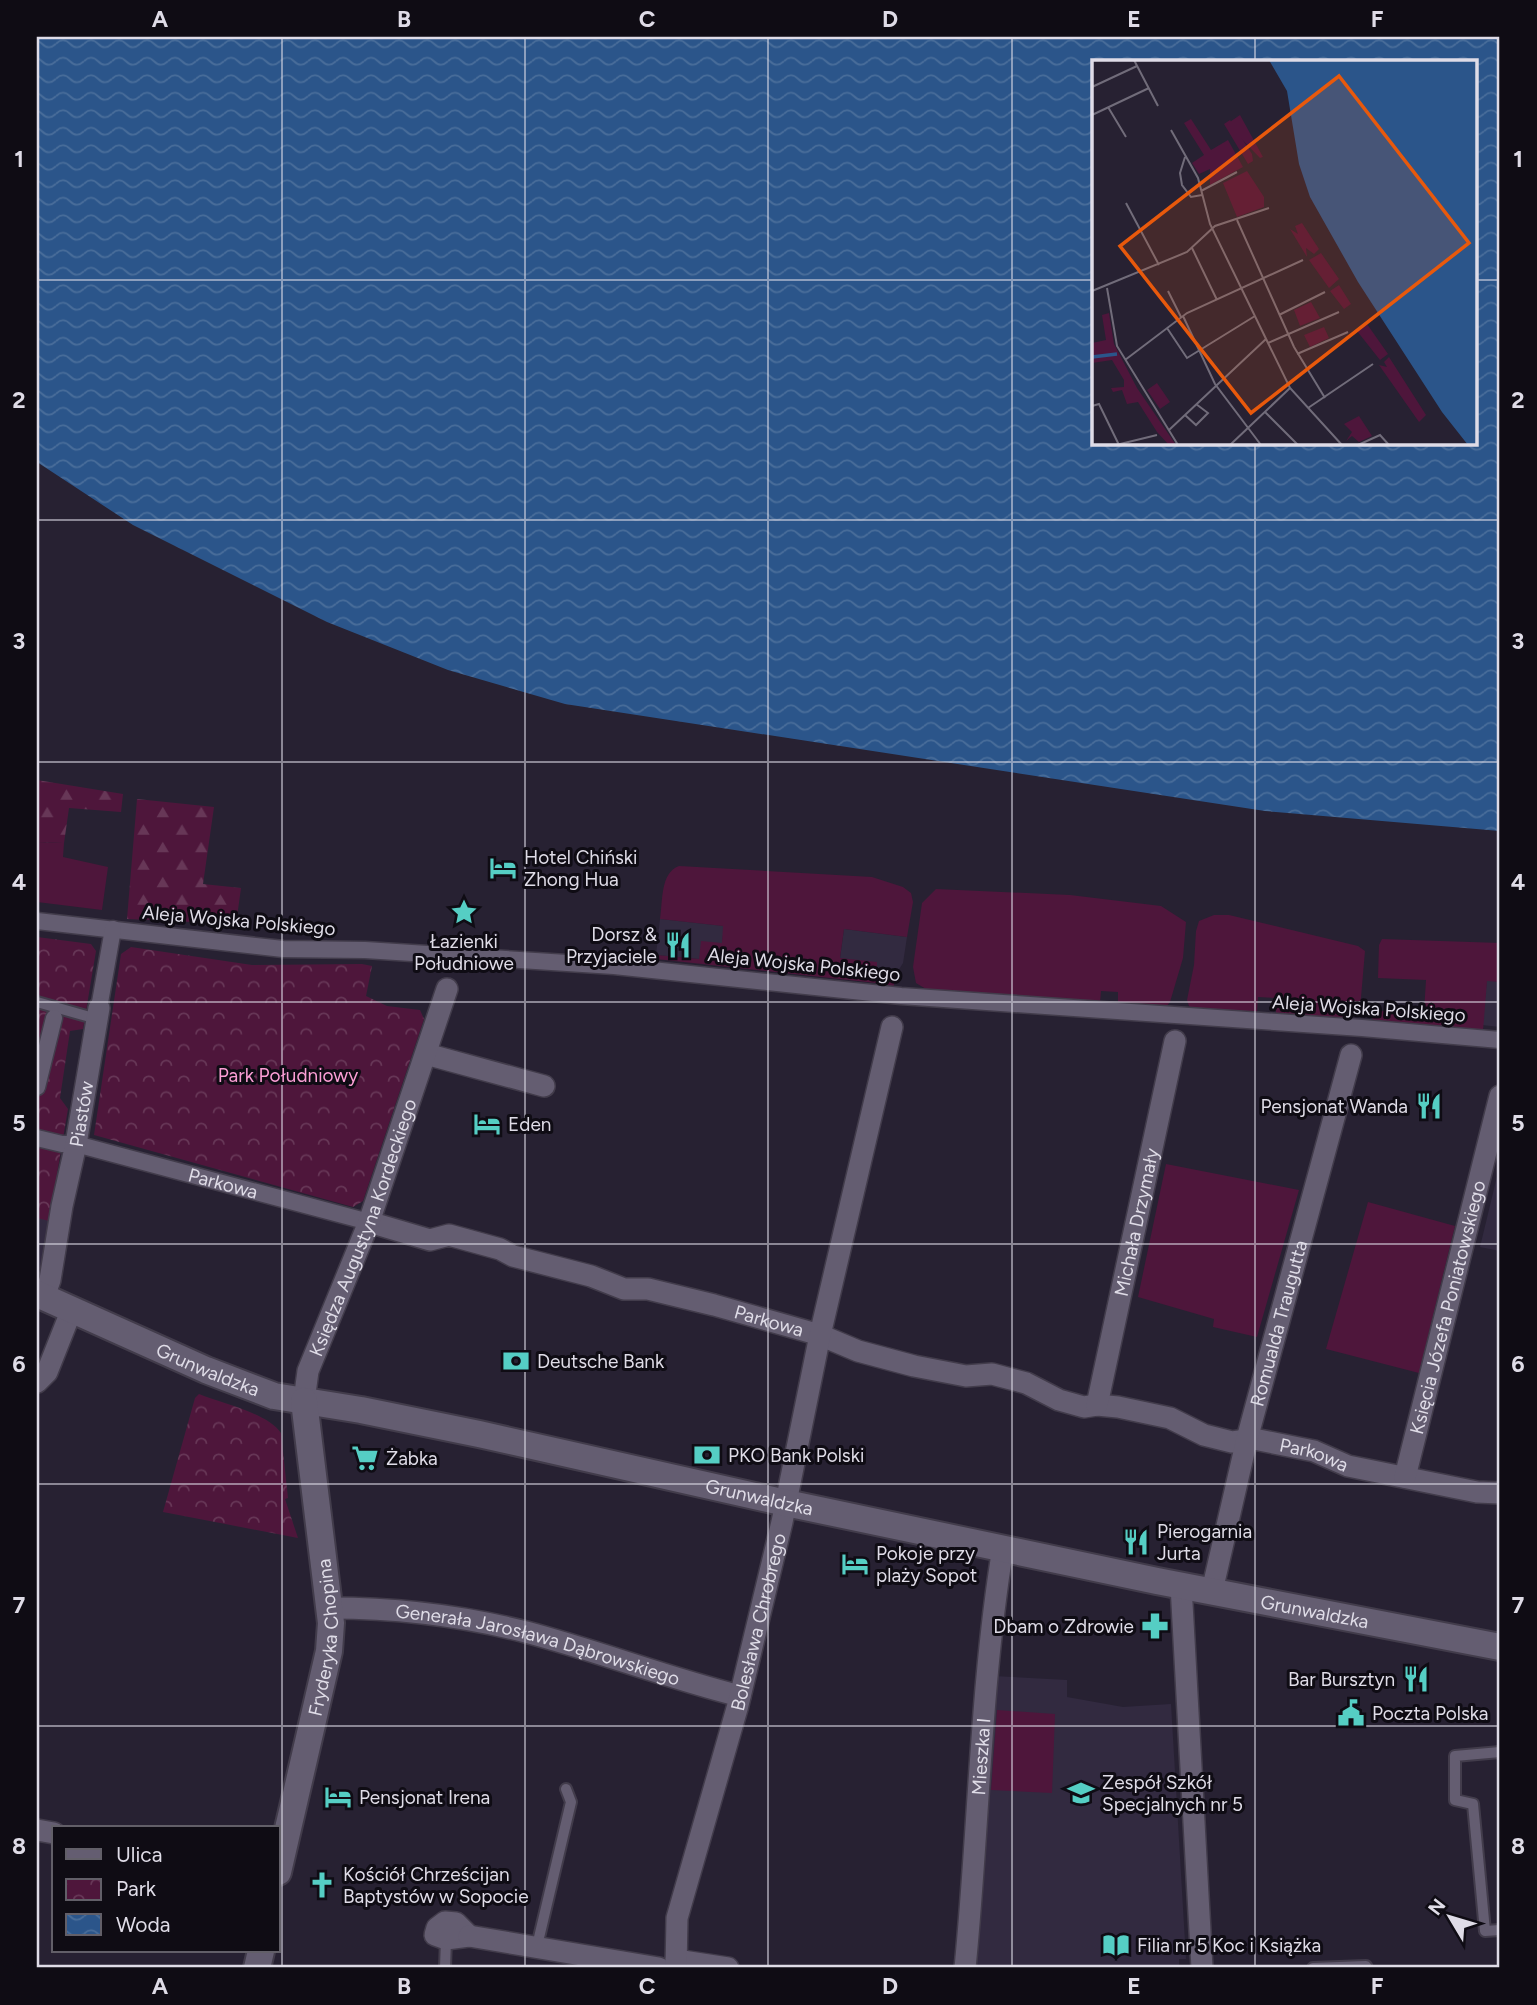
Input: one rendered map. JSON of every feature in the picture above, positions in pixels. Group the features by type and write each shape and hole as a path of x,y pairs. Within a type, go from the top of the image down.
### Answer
{"street":[{"name":"Aleja Wojska Polskiego","path":"37,921 283,949 365,950 614,966 901,996 1358,1027 1500,1040"},
{"name":"Piastów","path":"40,1296 50,1280 62,1206 76,1144 109,929"},
{"name":"Księdza Augustyna Kordeckiego","path":"304,1401 308,1371 369,1222 447,989"},
{"path":"37,1087 54,1018"},
{"name":"Bolesława Chrobrego","path":"670,1965 677,1918 740,1696 786,1503 820,1335 892,1027"},
{"name":"Michała Drzymały","path":"1097,1405 1175,1041"},
{"path":"426,1054 544,1086"},
{"name":"Romualda Traugutta","path":"1212,1591 1247,1439 1351,1055"},
{"name":"Księcia Józefa Poniatowskiego","path":"1405,1477 1500,1096"},
{"name":"Parkowa","path":"37,1138 76,1144 430,1240 449,1235 513,1256 591,1276 624,1289 648,1289 820,1335 858,1351 914,1366 967,1376 992,1374 1026,1383 1059,1399 1084,1407 1118,1407 1170,1418 1204,1435 1232,1441 1247,1439 1314,1451 1348,1466 1477,1492 1500,1493"},
{"name":"Grunwaldzka","path":"40,1296 206,1370 258,1390 479,1434 786,1503 1181,1586 1500,1647"},
{"path":"37,1382 47,1372 72,1309"},
{"name":"Fryderyka Chopina","path":"280,1861 329,1651 330,1608 304,1401"},
{"name":"Mieszka I","path":"965,1968 975,1873 990,1642 1003,1548"},
{"path":"1181,1586 1202,1968"},
{"name":"Generała Jarosława Dąbrowskiego","path":"330,1608 467,1619 526,1632 740,1696"},
{"path":"446,1939 435,1935 445,1922 456,1923 469,1936 670,1965 728,1968"}],"lane":[{"path":"37,1002 98,1014"},
{"path":"1500,1752 1455,1756 1455,1800 1474,1804 1485,1931 1500,1930"},
{"path":"537,1946 571,1802 566,1789"},
{"path":"444,1968 446,1939"},
{"path":"1313,1968 1367,1968"}],"shaded area":[{"path":"660,919 724,926 722,944 699,959 656,955"},
{"path":"844,929 907,937 903,963 898,971 876,969 877,963 840,958"},
{"path":"1487,980 1500,982 1500,1027 1482,1025"},
{"path":"1500,1164 1500,1251 1480,1247"},
{"path":"37,1167 58,1171 41,1268 38,1270"},
{"name":"Zespół Szkół Specjalnych nr 5","path":"993,1676 1067,1680 1067,1697 1123,1707 1171,1704 1186,1959 1179,1959 1179,1968 974,1968"}],"green space":[{"path":"37,780 123,794 121,812 69,808 64,843 37,842"},
{"path":"137,799 214,807 203,884 241,888 236,924 127,919"},
{"path":"37,842 64,843 63,857 108,867 102,910 37,902"},
{"path":"679,866 872,877 903,887 911,893 913,902 907,937 844,929 840,958 877,962 877,969 898,971 893,988 885,984 656,959 656,955 699,959 701,941 722,943 723,926 660,919 665,881"},
{"path":"936,889 1070,895 1161,906 1186,922 1183,958 1170,1002 1166,1007 1118,1004 1118,992 1101,991 1100,1003 926,989 916,983 913,967 922,903"},
{"path":"1214,915 1229,915 1358,946 1365,951 1360,1009 1348,1020 1276,1014 1276,998 1258,997 1257,1013 1193,1009 1187,1000 1194,965 1196,931 1199,921"},
{"path":"37,937 91,944 96,951 83,1029 70,1031 60,1098 68,1109 49,1221 37,1218"},
{"path":"1382,939 1500,943 1500,982 1487,981 1483,1031 1373,1021 1371,1013 1377,1011 1424,1012 1426,980 1378,978 1379,945"},
{"name":"Park Południowy","path":"131,947 252,965 372,966 366,996 387,1006 420,1010 424,1019 363,1201 353,1207 94,1135 121,954"},
{"path":"1166,1164 1299,1190 1257,1337 1213,1327 1214,1319 1138,1297"},
{"path":"1368,1202 1455,1226 1419,1373 1326,1349"},
{"path":"199,1394 255,1414 275,1426 281,1433 288,1498 285,1499 298,1538 163,1512 195,1398"},
{"path":"997,1710 1055,1714 1052,1793 991,1790"}],"water":[{"path":"37,37 1500,37 1500,831 1265,811 565,704 448,670 327,622 133,525 37,462"}],"place":[{"name":"Hotel Chiński Zhong Hua","path":"503,868"},
{"name":"Łazienki Południowe","path":"464,912"},
{"name":"Dorsz & Przyjaciele","path":"678,945"},
{"name":"Pensjonat Wanda","path":"1429,1106"},
{"name":"Eden","path":"487,1124"},
{"name":"Deutsche Bank","path":"516,1361"},
{"name":"PKO Bank Polski","path":"707,1455"},
{"name":"Żabka","path":"365,1458"},
{"name":"Pierogarnia Jurta","path":"1136,1542"},
{"name":"Pokoje przy plaży Sopot","path":"855,1564"},
{"name":"Dbam o Zdrowie","path":"1155,1626"},
{"name":"Bar Bursztyn","path":"1416,1679"},
{"name":"Poczta Polska","path":"1351,1713"},
{"name":"Zespół Szkół Specjalnych nr 5","path":"1081,1793"},
{"name":"Pensjonat Irena","path":"338,1797"},
{"name":"Kościół Chrześcijan Baptystów w Sopocie","path":"322,1885"},
{"name":"Filia nr 5 Koc i Książka","path":"1116,1945"}]}
